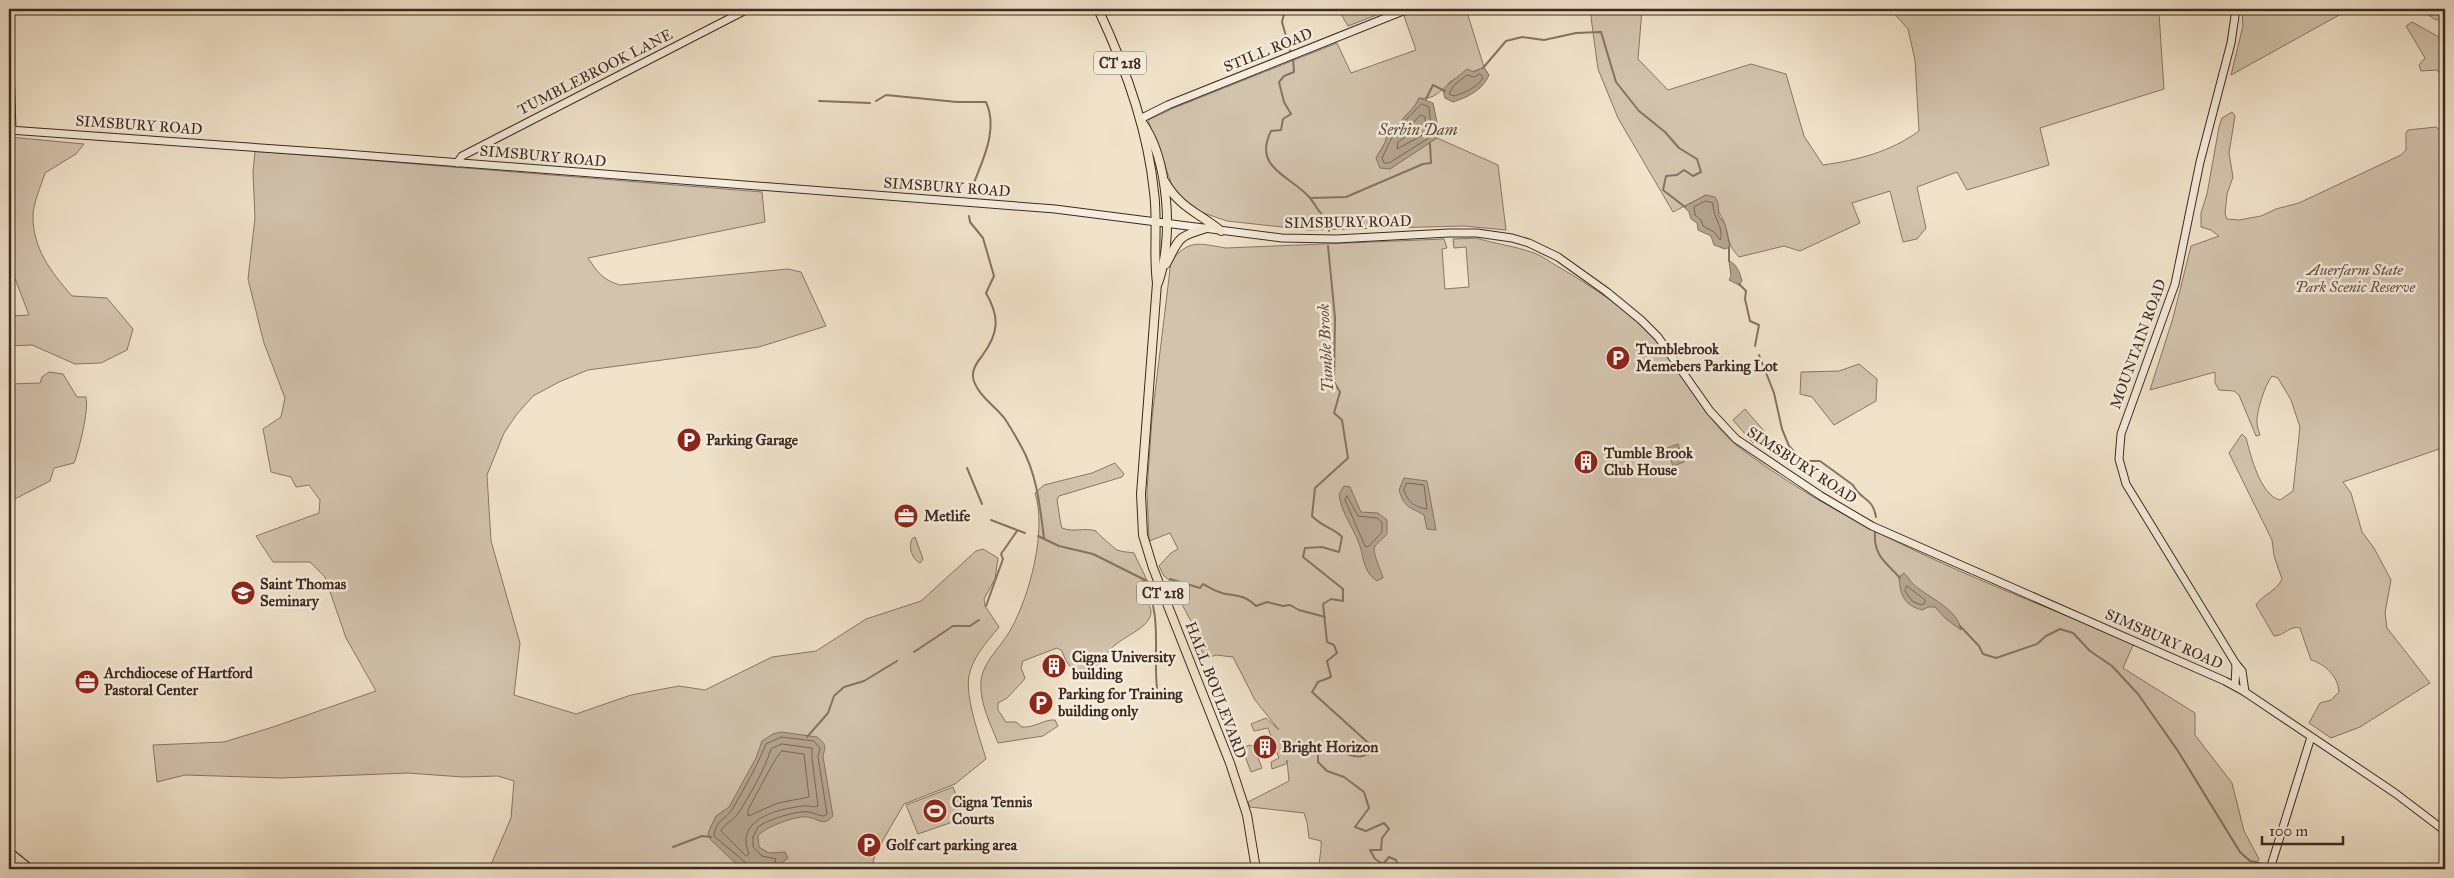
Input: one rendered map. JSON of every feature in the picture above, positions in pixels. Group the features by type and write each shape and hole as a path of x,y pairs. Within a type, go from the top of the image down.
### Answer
{"main road":[{"name":"TUMBLEBROOK LANE","path":"457,163 462,156 748,9"},
{"name":"CT 218","path":"1098,9 1140,119 1152,180 1157,221"},
{"name":"STILL ROAD","path":"1140,119 1168,105 1408,9"},
{"name":"MOUNTAIN ROAD","path":"2236,9 2231,43 2200,162 2175,284 2125,423 2119,449 2121,469 2126,484 2242,671 2245,692"},
{"path":"9,32 11,130"},
{"name":"CT 218","path":"1140,119 1147,129 1164,179 1167,222"},
{"name":"SIMSBURY ROAD","path":"11,130 1055,209 1305,240 1477,233 1512,238 1543,250 1592,282 1641,320 1666,347 1710,410 1736,438 1821,496 1888,533 2235,686 2396,793 2445,831"},
{"path":"1164,179 1172,194 1183,206 1206,219 1221,231"},
{"name":"HALL BOULEVARD","path":"1157,221 1156,268 1158,283 1142,488 1144,535 1153,568 1230,762 1247,814 1256,869"},
{"name":"HALL BOULEVARD","path":"1158,283 1164,268 1167,222"},
{"path":"1164,268 1177,241 1185,235 1206,228"},
{"path":"2235,686 2236,664"},
{"path":"2270,869 2311,737"},
{"path":"9,852 30,869"}],"green space":[{"path":"1338,9 1392,9 1348,26"},
{"path":"1422,9 1466,9 1484,67 1462,75 1429,98 1419,98 1398,128 1388,133 1385,143 1376,158 1419,149 1437,138 1498,165 1506,230 1464,226 1309,230 1227,221 1192,209 1173,188 1148,120 1337,43 1351,73 1416,50 1404,16"},
{"path":"1593,9 1642,9 1638,59 1668,90 1751,64 1786,74 1804,136 1823,165 1849,161 1885,150 1919,131 1915,60 1908,29 1890,9 2172,9 2159,14 2164,89 2040,128 2049,165 1967,190 1957,172 1917,187 1926,228 1917,239 1903,242 1890,191 1852,203 1860,223 1800,251 1784,246 1739,257 1731,245 1721,217 1706,195 1673,212 1618,118 1598,69 1591,17"},
{"path":"2242,9 2350,9 2231,75 2243,26"},
{"path":"2419,9 2445,9 2445,17 2436,20"},
{"path":"2412,22 2439,37 2445,44 2445,81 2437,70 2421,71 2419,65 2425,58 2406,26"},
{"name":"Auerfarm State Park Scenic Reserve","path":"2232,112 2235,116 2229,153 2233,177 2227,194 2225,214 2227,219 2239,220 2261,216 2276,209 2299,203 2401,155 2406,150 2406,133 2408,130 2436,127 2445,134 2445,447 2343,482 2351,493 2362,532 2374,548 2391,580 2385,613 2387,628 2430,683 2360,727 2331,738 2309,723 2320,703 2331,700 2339,692 2336,681 2326,668 2311,660 2300,628 2296,627 2278,636 2274,636 2256,605 2282,579 2274,556 2272,540 2229,453 2242,434 2246,438 2257,474 2267,491 2273,497 2280,500 2293,491 2300,427 2291,400 2278,378 2272,376 2259,406 2257,423 2260,435 2256,436 2239,395 2234,391 2219,390 2215,383 2215,372 2150,390 2173,318 2191,246 2219,236 2211,230 2201,227 2201,213 2207,194 2219,127 2222,118"},
{"path":"9,137 84,144 76,154 45,173 33,214 39,249 57,278 72,296 107,298 133,329 127,350 101,363 75,364 32,345 9,346 9,316 29,315 9,263"},
{"path":"255,151 762,192 765,222 588,258 601,275 609,281 620,285 788,269 801,272 826,326 759,347 588,370 559,382 533,396 517,414 504,433 487,475 491,541 520,643 514,695 576,714 631,695 679,686 705,690 772,657 816,651 866,619 921,601 976,551 983,549 998,558 995,579 984,599 985,606 999,627 973,662 968,685 974,718 986,759 955,784 904,804 876,852 871,869 489,869 511,818 514,781 498,776 463,777 408,773 281,778 185,775 157,782 153,745 224,742 376,691 346,638 325,577 310,562 273,562 256,536 319,513 320,500 309,485 296,487 291,477 271,472 263,429 281,417 285,398 264,343 248,279 255,218 253,172"},
{"path":"1476,238 1537,254 1622,309 1655,340 1707,413 1730,440 1789,482 1836,510 1933,559 2134,643 2123,668 2195,713 2195,735 2232,783 2244,831 2259,859 2253,869 1320,869 1321,841 1309,838 1304,813 1250,807 1248,802 1289,781 1287,760 1286,764 1272,769 1271,762 1279,758 1268,728 1254,731 1251,724 1266,718 1279,730 1255,700 1233,657 1216,655 1205,659 1201,649 1201,640 1169,580 1164,576 1159,566 1171,553 1178,549 1170,533 1149,541 1147,491 1152,418 1171,261 1184,249 1196,244 1226,248 1444,239 1447,248 1442,249 1445,289 1469,287 1466,247 1454,248 1453,239"},
{"path":"1859,364 1877,379 1876,401 1834,425 1812,397 1800,394 1801,372 1839,371"},
{"path":"49,372 63,374 77,397 86,397 85,420 76,457 74,463 54,468 50,481 9,502 9,384 40,383 42,377"},
{"path":"1745,409 1765,432 1753,443 1733,420"},
{"path":"1115,463 1124,474 1122,477 1059,496 1057,500 1061,525 1062,528 1066,529 1096,531 1117,550 1134,553 1148,583 1147,601 1151,608 1149,618 1138,630 1112,647 1102,663 1075,673 1066,661 1062,651 1057,648 1023,661 1021,668 1025,678 1007,698 998,703 998,710 1006,722 1016,722 1022,727 1051,720 1055,720 1058,726 1043,736 998,743 982,697 982,674 993,654 1011,629 1030,581 1038,543 1038,508 1035,493 1044,485 1092,473"},
{"path":"915,537 923,559 920,563 913,556 911,549 912,539"},
{"path":"1250,745 1254,747 1262,768 1251,772 1242,748"},
{"name":"Cigna Tennis Courts","path":"953,787 964,818 918,834 906,805"}],"water":[{"path":"1484,67 1489,75 1479,89 1453,102 1445,98 1443,91 1467,69 1474,72"},
{"name":"Serbin Dam","path":"1419,98 1433,103 1437,122 1437,138 1390,169 1380,168 1376,158 1385,143 1388,133 1398,128"},
{"path":"1706,195 1715,197 1718,203 1719,216 1725,224 1730,247 1725,249 1714,245 1711,236 1698,230 1697,223 1691,219 1689,212 1684,207"},
{"path":"1729,261 1734,264 1739,272 1742,281 1739,285 1729,280 1731,276"},
{"path":"1678,444 1684,462 1673,466 1667,448"},
{"path":"1404,478 1427,481 1436,530 1427,529 1424,515 1403,501 1399,490"},
{"path":"1344,486 1350,487 1361,512 1378,513 1387,520 1387,534 1374,549 1383,578 1377,581 1367,570 1360,546 1342,508 1339,494"},
{"path":"1904,573 1920,590 1949,610 1959,623 1961,630 1946,619 1935,607 1928,607 1922,610 1907,602 1902,594 1899,577"},
{"path":"781,732 817,737 823,742 825,748 823,757 833,816 824,822 808,817 797,818 781,822 767,829 758,836 759,847 769,853 785,852 788,858 774,869 747,869 733,861 710,839 708,833 716,816 729,807 756,758 762,741 773,734"}],"waterway":[{"name":"Tumble Brook","path":"1291,54 1282,22 1284,14 1297,9"},
{"path":"1483,68 1506,41 1522,37 1544,40 1576,33 1601,32 1616,82 1639,111 1665,132 1679,148 1697,159 1701,172 1693,176 1684,170 1677,175 1666,176 1663,190 1685,207"},
{"name":"Tumble Brook","path":"1293,58 1294,72 1284,76 1279,82 1284,102 1291,114 1283,119 1281,130 1271,131 1266,144 1267,154 1270,163 1302,190 1330,222 1329,231"},
{"path":"1426,99 1433,85 1445,91"},
{"path":"876,101 886,95 957,102 986,102 990,113 990,134 988,145 972,188"},
{"path":"819,101 870,103"},
{"path":"1310,198 1346,197 1423,164 1431,163 1430,144"},
{"path":"969,216 970,222 983,238 994,276 986,293 994,310 996,325 988,348 974,368 973,377 978,389 1005,419 1031,468 1037,491 1044,538"},
{"name":"Tumble Brook","path":"1328,246 1335,318 1334,382 1340,392 1334,413 1342,420 1348,458 1315,488 1312,516 1342,537 1339,552 1322,547 1305,548 1303,557 1343,589 1343,601 1331,599 1323,604 1327,642 1334,645 1337,653 1327,661 1331,677 1318,682 1312,692 1375,749 1359,757 1341,752 1318,751 1318,762 1327,771 1344,777 1364,792 1369,808 1355,827 1366,831 1384,823 1389,829 1382,838 1381,850 1370,850 1375,859 1383,864 1389,857 1396,860 1399,869"},
{"path":"1729,247 1729,261"},
{"path":"1739,284 1746,291 1745,299 1750,321 1759,325 1755,346"},
{"path":"1759,355 1774,393 1782,429 1789,446 1803,461 1820,461 1853,485 1859,494 1872,506 1876,517"},
{"path":"967,468 982,504"},
{"path":"991,520 1025,533"},
{"path":"986,606 1003,559 1001,554 1017,531"},
{"path":"1875,532 1876,547 1879,553 1900,578"},
{"path":"1038,536 1059,546 1093,554 1147,581"},
{"path":"1170,579 1200,588 1203,584 1220,593 1246,598 1256,606 1267,602 1283,606 1290,605 1299,610 1325,617"},
{"path":"1143,580 1149,592 1155,619 1157,688"},
{"path":"914,652 953,626 970,626 979,620"},
{"path":"1960,626 1979,646 1983,654 1996,658 2037,644 2046,636 2060,629 2073,633 2090,651 2112,666 2138,694 2178,751 2240,852 2250,861 2264,864"},
{"path":"807,737 828,713 834,696 844,687 864,681 897,661"},
{"path":"673,847 702,836 711,837"},
{"path":"2279,865 2314,869"}],"place":[{"name":"Tumblebrook Memebers Parking Lot","path":"1618,358"},
{"name":"Parking Garage","path":"689,440"},
{"name":"Tumble Brook Club House","path":"1586,462"},
{"name":"Metlife","path":"906,516"},
{"name":"Saint Thomas Seminary","path":"243,593"},
{"name":"Cigna University building","path":"1054,666"},
{"name":"Archdiocese of Hartford Pastoral Center","path":"87,682"},
{"name":"Parking for Training building only","path":"1041,703"},
{"name":"Bright Horizon","path":"1265,747"},
{"name":"Cigna Tennis Courts","path":"935,811"},
{"name":"Golf cart parking area","path":"869,845"}]}
